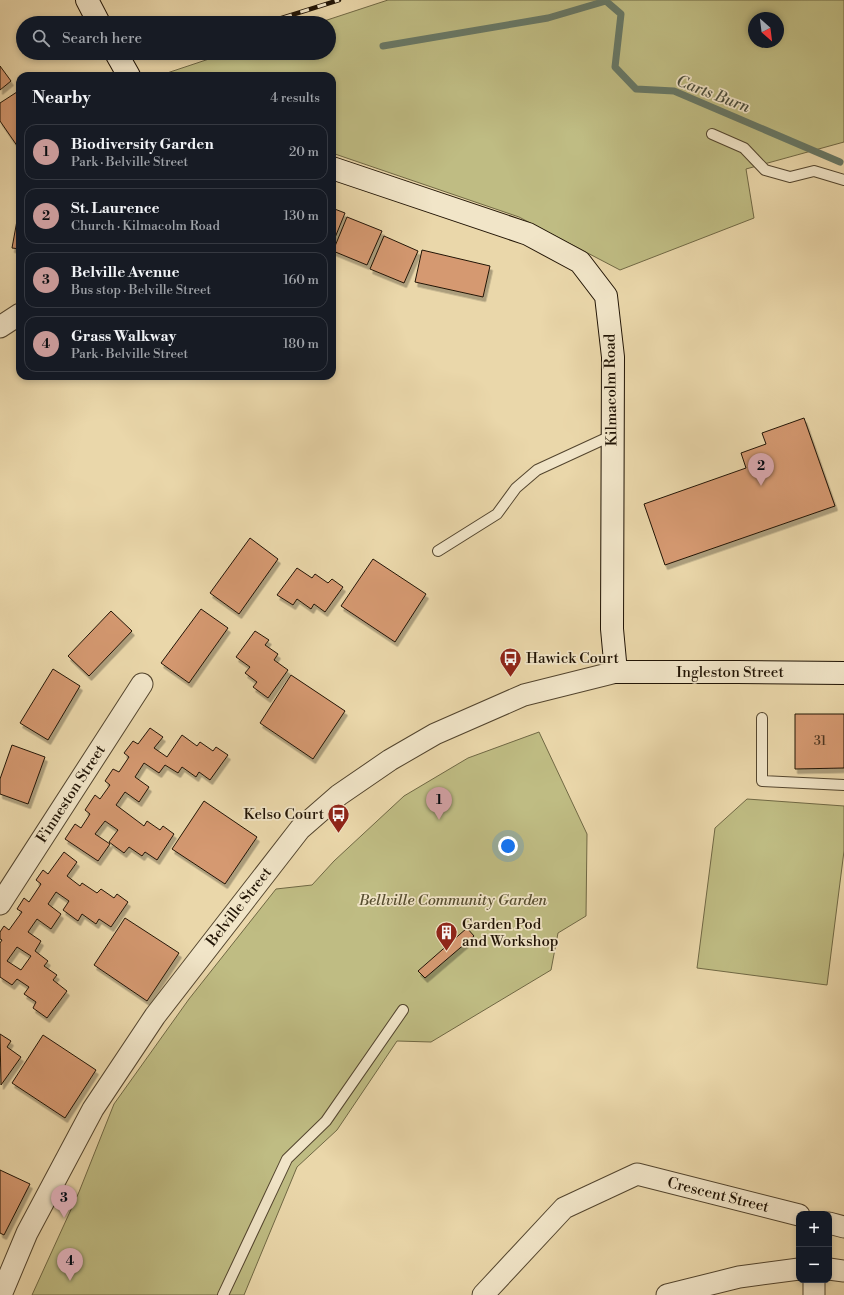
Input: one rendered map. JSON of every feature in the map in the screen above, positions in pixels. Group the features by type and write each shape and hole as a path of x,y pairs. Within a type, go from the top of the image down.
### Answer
{"main road":[{"path":"87,0 96,16"},
{"path":"120,60 127,72"},
{"name":"Kilmacolm Road","path":"336,169 528,234 580,262 606,296 613,357 612,629 616,672"},
{"name":"Ingleston Street","path":"616,672 844,674"}],"street":[{"path":"0,327 16,317"},
{"name":"Belville Street","path":"1,1295 27,1233 93,1109 155,1016 300,829 346,791 390,760 436,734 524,695 616,672"},
{"name":"Finneston Street","path":"0,904 142,684"},
{"name":"Crescent Street","path":"483,1295 564,1208 638,1174 796,1214"},
{"path":"832,1224 844,1227"},
{"path":"667,1295 739,1277 796,1269"},
{"path":"832,1269 844,1271"},
{"path":"814,1283 814,1295"}],"lane":[{"path":"712,134 744,148 765,170 790,177 814,171 844,180"},
{"path":"438,551 497,514 516,488 538,470 613,435"},
{"path":"762,718 762,781 844,784"},
{"path":"223,1295 287,1159 326,1121 403,1010"}],"green space":[{"path":"388,0 844,0 844,142 746,169 754,218 620,270 519,217 336,154 336,72 170,72 206,60 336,60 336,17"},
{"name":"Bellville Community Garden","path":"539,732 587,834 586,916 558,933 551,970 431,1042 397,1041 337,1130 297,1167 244,1295 32,1295 79,1192 114,1104 189,999 276,889 312,885 334,861 404,796 468,758"},
{"path":"747,799 844,806 844,851 827,985 697,968 715,828"}],"building":[{"path":"0,66 11,81 0,90"},
{"path":"16,93 16,144 0,121 0,103"},
{"path":"336,210 345,213 336,235"},
{"path":"347,217 382,231 367,265 336,252 336,244"},
{"path":"16,226 16,248 12,248"},
{"path":"384,236 418,251 404,283 370,269"},
{"path":"422,250 490,266 483,297 415,282"},
{"path":"804,418 835,506 665,565 644,504 746,468 741,453 766,444 762,433"},
{"path":"250,538 278,559 239,614 210,593"},
{"path":"373,559 426,594 395,642 341,606"},
{"path":"297,568 312,578 315,574 328,583 332,579 343,587 325,612 314,604 311,609 297,599 293,605 277,595"},
{"path":"201,609 228,628 189,683 161,663"},
{"path":"111,611 132,631 89,676 68,656"},
{"path":"255,631 269,640 265,645 278,654 274,660 288,670 268,698 253,687 257,682 245,673 250,667 236,657"},
{"path":"53,669 80,686 48,740 20,723"},
{"path":"291,675 345,711 313,759 260,723"},
{"path":"795,714 844,714 844,768 795,769"},
{"path":"150,728 163,737 154,748 167,757 182,735 197,746 200,742 213,751 216,747 228,755 210,780 199,772 196,777 182,767 178,773 165,765 159,773 144,763 135,777 149,787 139,802 125,792 116,805 144,826 147,821 160,830 163,826 174,834 157,860 145,852 142,856 129,847 124,853 109,842 118,830 105,821 95,834 110,844 98,861 65,839 75,824 81,828 90,814 85,810 95,795 100,799 110,785 105,781 113,769 119,772 129,757 124,753 133,741 138,744"},
{"path":"12,745 45,757 28,804 0,794 0,779"},
{"path":"204,801 257,837 225,884 172,849"},
{"path":"64,852 77,862 67,876 80,886 82,883 97,893 101,889 114,898 117,894 128,902 111,927 99,919 96,924 82,914 78,921 63,910 69,901 56,892 48,904 61,914 51,929 37,919 28,932 41,941 35,951 48,961 44,966 57,975 53,980 67,991 47,1018 33,1008 36,1002 24,994 29,987 17,979 12,985 0,977 0,943 2,940 0,939 0,932 4,926 9,930 22,912 17,909 24,898 29,902 41,884 36,880 43,870 48,874","holes":["17,947 31,956 21,970 7,961"]},
{"path":"125,918 179,953 147,1001 94,965"},
{"name":"Garden Pod and Workshop","path":"467,928 474,936 425,978 418,971"},
{"path":"0,1034 11,1041 7,1047 21,1057 1,1085"},
{"path":"43,1035 96,1070 65,1118 12,1083"},
{"path":"0,1170 30,1184 4,1235 0,1233"}],"waterway":[{"name":"Carts Burn","path":"383,46 548,18 606,1 621,14 615,67 636,89 674,91 840,162"}],"railway":[{"path":"288,16 339,0"}],"place":[{"name":"St. Laurence","path":"761,486"},
{"name":"Hawick Court","path":"511,678"},
{"name":"Biodiversity Garden","path":"439,820"},
{"name":"Kelso Court","path":"339,834"},
{"name":"Garden Pod and Workshop","path":"446,952"},
{"name":"Belville Avenue","path":"64,1218"},
{"name":"Grass Walkway","path":"70,1281"}]}
